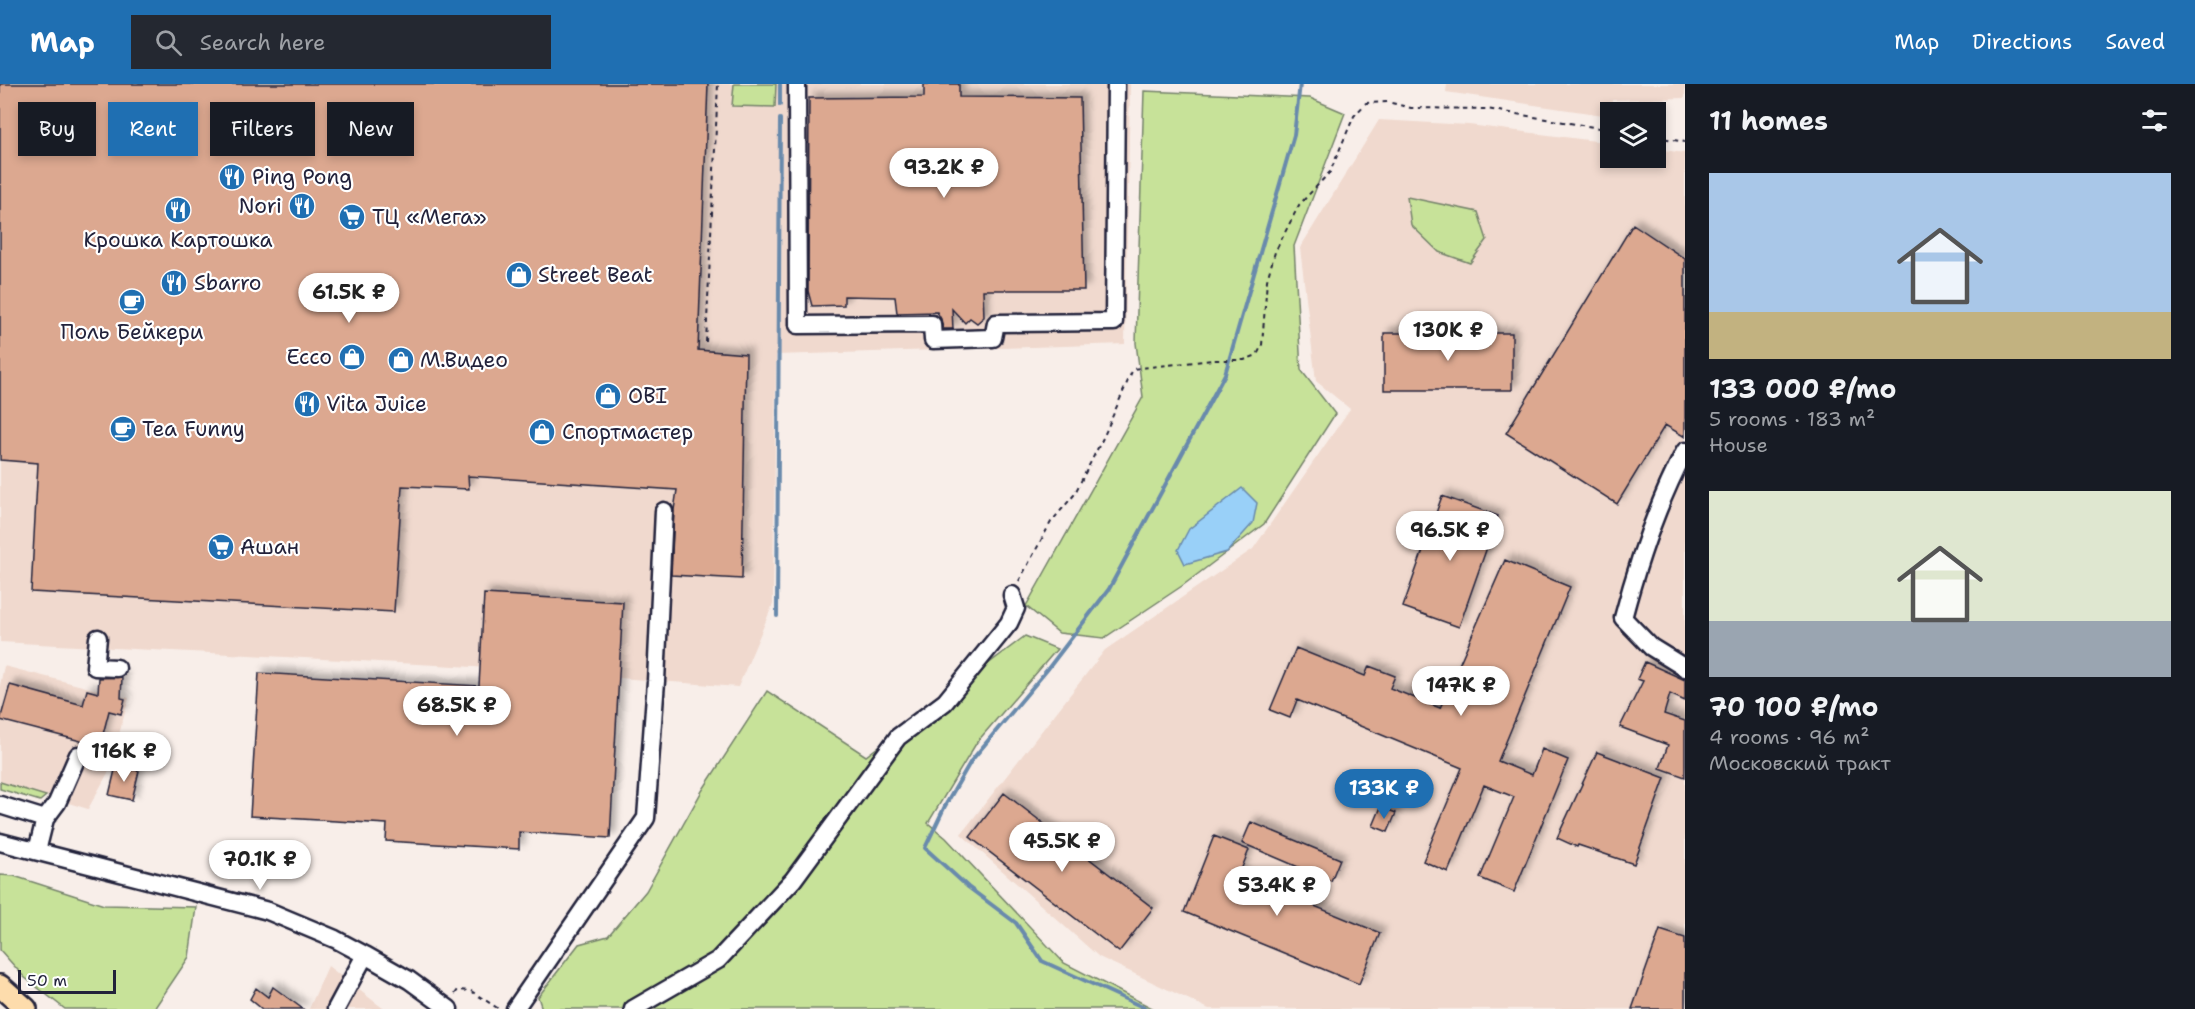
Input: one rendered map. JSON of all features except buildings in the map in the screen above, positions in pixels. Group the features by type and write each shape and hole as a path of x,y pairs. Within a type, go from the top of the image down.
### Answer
{"main road":[{"path":"0,986 26,1009"}],"street":[{"path":"797,84 798,325 932,324 933,340 993,338 996,323 1114,322 1116,84"},
{"path":"1685,451 1671,478 1638,562 1623,618 1651,647 1685,668"},
{"path":"515,1009 646,818 656,681 664,511"},
{"path":"633,1009 717,960 793,880 898,737 945,702 1009,623 1016,608 1012,595"},
{"path":"98,638 95,667 117,668"},
{"path":"37,851 45,819 57,803 78,755"},
{"path":"0,805 45,819"},
{"path":"0,842 268,911 335,939 365,955 409,980 448,1008"},
{"path":"336,1009 365,955"}],"path":[{"path":"706,342 718,84"},
{"path":"1012,595 1051,522 1074,495 1104,436 1133,369 1213,360 1244,360 1257,355 1262,345 1267,280 1275,252 1299,206 1330,172 1354,116 1365,103 1388,102 1411,108 1486,109 1600,128"},
{"path":"1666,139 1685,142"},
{"path":"448,1008 458,990 471,991 499,1009"}],"shaded area":[{"name":"ТЦ «Мега»","path":"0,84 1130,84 1125,344 776,355 773,604 738,687 474,667 0,642"},
{"path":"1447,84 1685,84 1685,98 1600,102 1600,115 1446,92"},
{"path":"1379,120 1469,125 1600,142 1600,168 1666,168 1666,150 1685,153 1685,1009 1209,1009 1099,957 961,834 1105,650 1253,549 1350,409 1316,381 1300,248"},
{"path":"4,666 129,698 109,771 88,809 0,782 0,685"},
{"path":"328,966 384,1009 309,1009"}],"green space":[{"path":"734,84 776,84 775,107 732,106"},
{"path":"1144,91 1310,98 1345,113 1294,246 1301,370 1335,414 1264,524 1182,586 1104,638 1059,633 1026,606 1143,397 1136,343"},
{"path":"1407,197 1478,212 1487,240 1470,263 1439,252 1411,225"},
{"path":"1025,636 1057,649 977,742 928,823 946,838 1064,963 1154,1009 542,1009 538,997 579,944 608,936 646,891 702,791 767,691 866,756"},
{"path":"0,782 46,796 40,801 0,789"},
{"path":"0,875 14,876 104,905 196,907 189,957 154,1009 65,1009 24,977 0,950"}],"water":[{"path":"1242,488 1257,503 1253,523 1227,552 1185,564 1178,550 1189,529"}],"waterway":[{"path":"780,84 780,105"},
{"path":"1147,1009 1042,961 1016,923 968,887 925,848 945,806 971,761 1047,670 1109,589 1225,374 1294,135 1300,84"},
{"path":"777,616 780,119"}],"place":[{"name":"Ping Pong","path":"232,177"},
{"name":"Nori","path":"302,206"},
{"name":"Крошка Картошка","path":"178,210"},
{"name":"ТЦ «Мега»","path":"352,217"},
{"name":"Street Beat","path":"519,275"},
{"name":"Sbarro","path":"174,283"},
{"name":"Поль Бейкери","path":"132,302"},
{"name":"Ecco","path":"352,357"},
{"name":"М.Видео","path":"401,360"},
{"name":"OBI","path":"608,396"},
{"name":"Vita Juice","path":"307,404"},
{"name":"Tea Funny","path":"123,429"},
{"name":"Спортмастер","path":"542,432"},
{"name":"Ашан","path":"221,547"}]}
